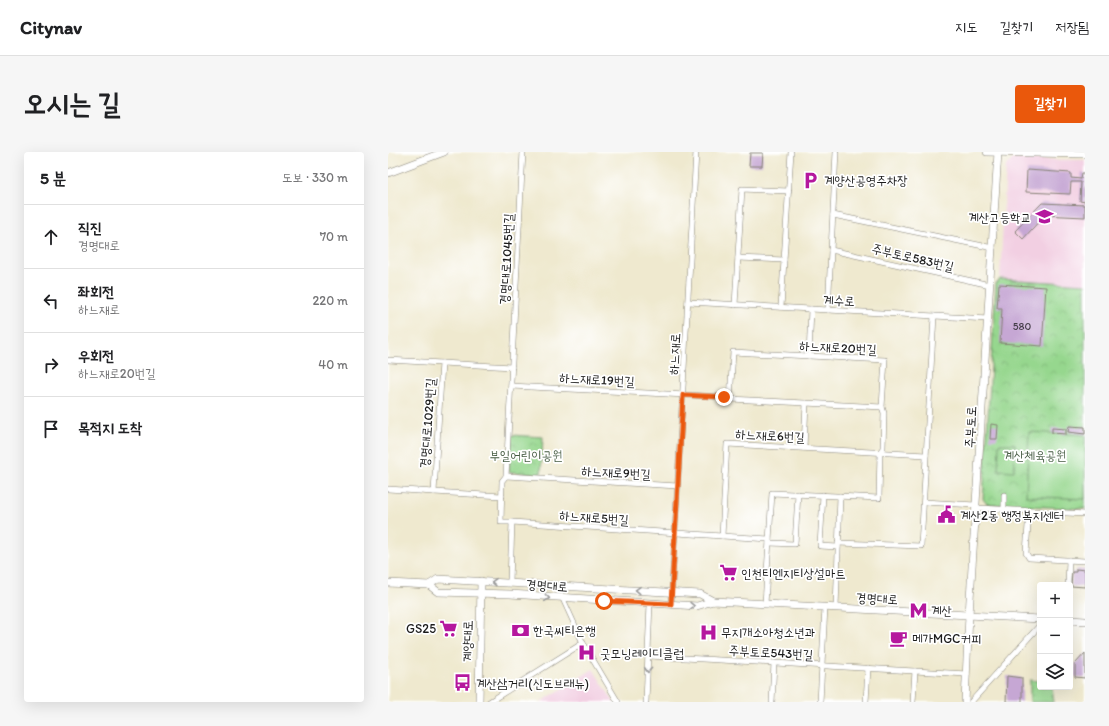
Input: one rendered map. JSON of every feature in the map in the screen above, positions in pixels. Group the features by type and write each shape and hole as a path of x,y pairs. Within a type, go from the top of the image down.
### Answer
{"street":[{"path":"388,173 444,152"},
{"name":"경명대로1045번길","path":"512,522 501,522 502,481 506,476 523,152"},
{"name":"하느재로","path":"671,604 696,152"},
{"path":"781,307 791,152"},
{"path":"828,310 836,152"},
{"path":"987,152 1085,154"},
{"name":"주부토로","path":"965,702 969,615 977,507 998,152"},
{"path":"735,305 742,189 789,192"},
{"path":"833,215 993,248"},
{"name":"주부토로583번길","path":"831,250 990,285"},
{"path":"738,258 784,260"},
{"name":"계수로","path":"688,302 988,319"},
{"path":"809,356 812,309"},
{"path":"822,495 820,546 921,546 934,316"},
{"name":"하느재로20번길","path":"730,399 733,352 885,360 882,407"},
{"name":"경명대로1029번길","path":"388,360 442,363 434,492"},
{"path":"442,363 512,367"},
{"name":"하느재로19번길","path":"511,386 683,395"},
{"path":"683,395 882,407 884,413 883,448 880,452 879,498 772,493 765,604"},
{"path":"804,448 806,403"},
{"name":"하느재로6번길","path":"722,536 727,444 926,455"},
{"name":"하느재로9번길","path":"506,476 678,486"},
{"path":"388,489 502,496"},
{"path":"675,533 722,536 795,544 798,494"},
{"path":"1004,495 1004,510"},
{"path":"836,608 840,496"},
{"path":"924,502 975,505 977,507 1004,510 1085,514"},
{"path":"1029,511 1026,553 1029,558 1085,561"},
{"path":"510,582 512,522"},
{"name":"하느재로5번길","path":"512,522 675,533"},
{"path":"1068,582 1069,560"},
{"name":"경명대로","path":"429,585 438,579 510,582 700,594 713,601"},
{"name":"계양대로","path":"479,702 481,581"},
{"name":"경명대로","path":"388,583 429,585 438,592 563,599 697,606 713,601 1037,619"},
{"path":"563,599 583,643 618,702"},
{"path":"646,702 650,603"},
{"path":"820,702 825,607"},
{"path":"1073,620 1085,621"},
{"path":"971,702 1037,628"},
{"path":"489,702 583,643"},
{"name":"주부토로543번길","path":"649,656 967,674"},
{"path":"772,702 774,663"},
{"path":"866,702 868,668"},
{"path":"913,702 915,671"}],"shaded area":[{"name":"계산고등학교","path":"1013,159 1085,160 1085,284 1000,279 1006,166"},
{"path":"593,669 614,702 541,702"}],"green space":[{"name":"계산체육공원","path":"1000,279 1085,284 1085,509 987,504 983,499 996,283"},
{"path":"1029,432 1085,435 1085,499 1026,496"},
{"name":"부일어린이공원","path":"511,435 543,437 541,474 509,472"},
{"path":"999,444 1015,444 1014,471 998,470"},
{"path":"1030,680 1037,681 1037,690 1052,690 1054,702 1030,702"}],"building":[{"path":"750,153 763,153 762,166 749,166"},
{"path":"1027,170 1071,173 1071,178 1081,179 1082,173 1085,173 1085,202 1080,201 1081,182 1071,182 1070,194 1026,192"},
{"path":"1042,203 1085,205 1085,217 1042,215 1042,218 1023,239 1015,231"},
{"path":"999,284 1046,287 1042,346 1000,343 1002,308 997,308"},
{"path":"991,424 998,425 997,439 990,439"},
{"path":"1069,426 1085,427 1085,434 1068,432"},
{"path":"1052,428 1066,429 1066,434 1052,433"},
{"path":"1076,569 1085,570 1085,587 1073,586 1073,582 1071,582 1072,572 1076,572"},
{"path":"1085,653 1085,678 1075,677 1075,664"},
{"path":"1007,676 1022,678 1022,702 1006,702"}],"place":[{"name":"계양산공영주차장","path":"811,180"},
{"name":"계산고등학교","path":"1044,217"},
{"name":"계산2동 행정복지센터","path":"947,515"},
{"name":"인천티엔지티상설마트","path":"728,573"},
{"name":"계산","path":"918,610"},
{"name":"GS25","path":"449,628"},
{"name":"한국씨티은행","path":"520,630"},
{"name":"무지개소아청소년과","path":"708,632"},
{"name":"메가MGC커피","path":"899,638"},
{"name":"굿모닝레이디클럽","path":"587,653"},
{"name":"계산삼거리(신도브래뉴)","path":"463,683"}],"route":[{"path":"604,601 671,604 683,395 724,397"}]}
